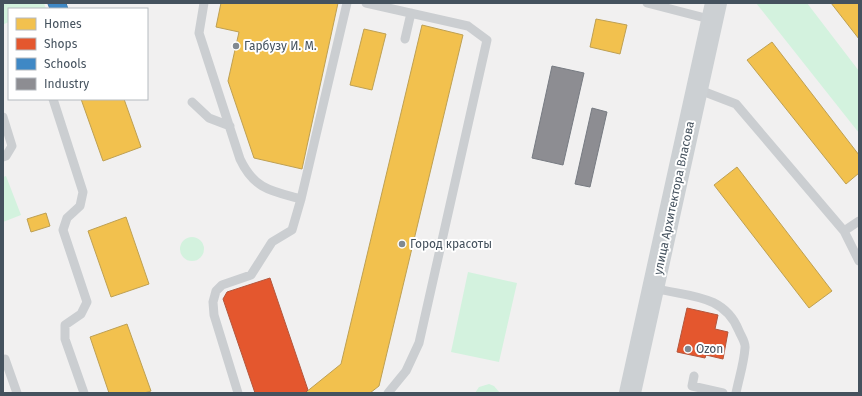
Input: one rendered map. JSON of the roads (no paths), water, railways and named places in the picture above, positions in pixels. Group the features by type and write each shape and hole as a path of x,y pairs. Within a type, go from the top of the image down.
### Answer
{"street":[{"name":"улица Архитектора Власова","path":"630,393 715,12"}],"lane":[{"path":"204,3 199,33 240,159 246,172 266,189 301,199"},
{"path":"238,393 214,315 213,302 216,291 222,285 251,275 272,242 292,230 301,199 347,3"},
{"path":"366,3 468,26 487,40 419,342 406,371 388,393"},
{"path":"647,3 715,12"},
{"path":"405,39 411,13"},
{"path":"697,89 736,104 844,231 859,261"},
{"path":"53,100 83,192 80,206 67,218 63,230 87,302 82,314 66,325 65,338 84,393"},
{"path":"192,102 209,118 230,126"},
{"path":"3,117 12,146 6,156 3,157"},
{"path":"844,231 859,221"},
{"path":"654,288 703,298 722,308 736,321 746,346 736,393"},
{"path":"3,360 5,359 17,393"},
{"path":"694,376 692,386 723,393"}],"place":[{"name":"Гарбузу И. М.","path":"236,46"},
{"name":"Город красоты","path":"402,244"},
{"name":"Ozon","path":"688,349"}]}
